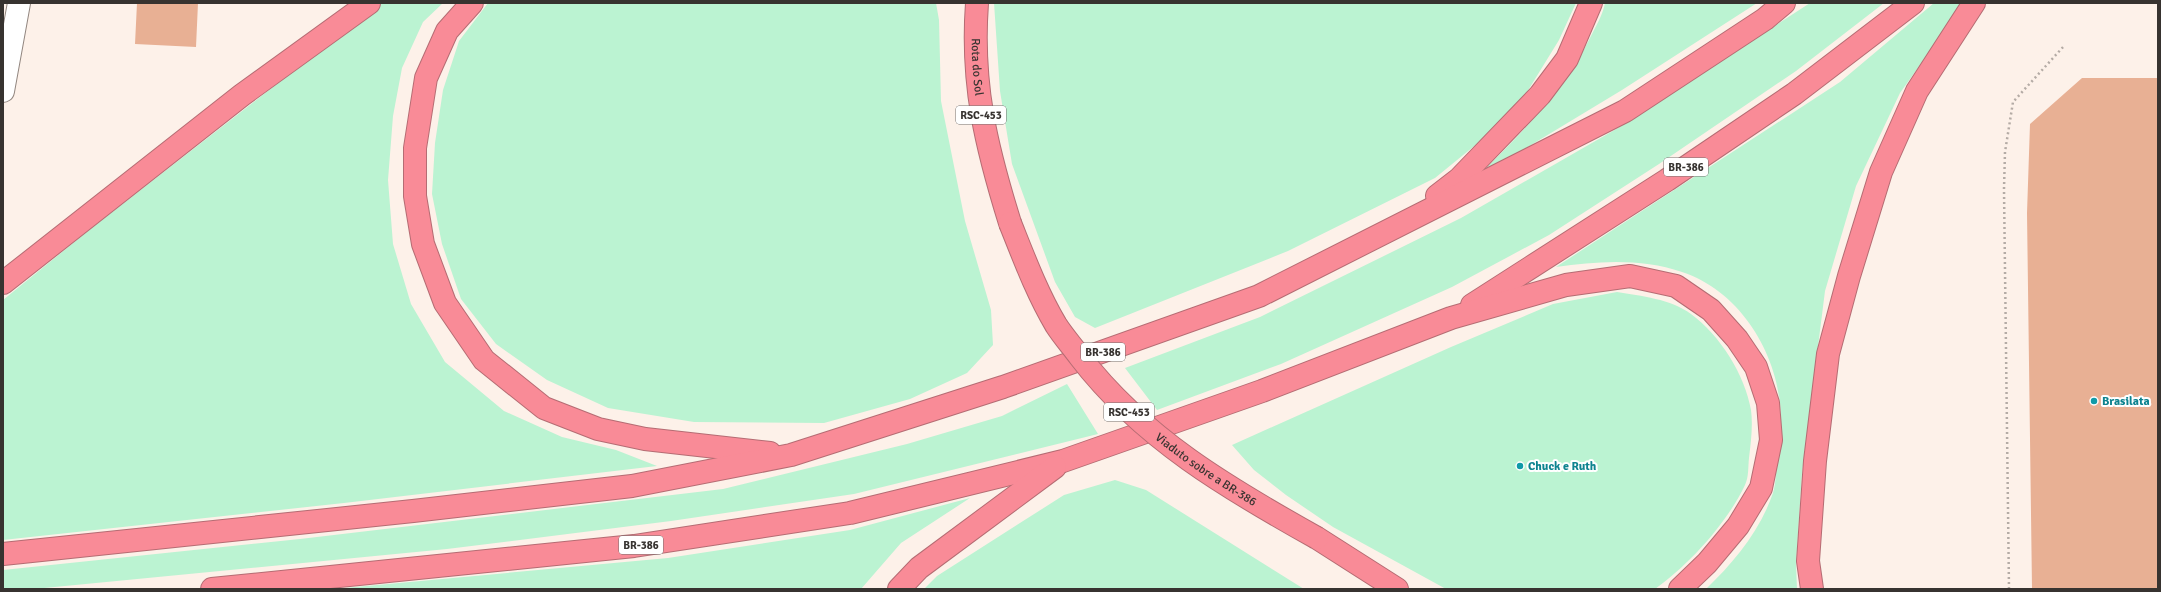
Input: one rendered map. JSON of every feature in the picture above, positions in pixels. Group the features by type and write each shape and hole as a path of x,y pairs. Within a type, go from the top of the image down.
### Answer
{"highway":[{"path":"3,283 242,95 369,3"},
{"path":"472,3 447,31 426,78 414,148 415,196 423,244 445,304 484,360 544,408 598,429 645,439 791,455"},
{"name":"Rota do Sol","path":"977,3 974,41 980,110 992,166 1010,223"},
{"path":"1404,223 1459,179 1540,95 1567,59 1591,3"},
{"name":"BR-386","path":"3,554 632,486 791,455 1003,388 1259,296 1625,111 1765,19 1784,3"},
{"name":"BR-386","path":"212,589 642,545 850,513 1063,461 1262,391 1451,318 1667,180 1788,99 1913,3"},
{"path":"1812,589 1808,561 1815,461 1828,354 1849,276 1881,172 1917,91 1974,3"},
{"name":"Viaduto sobre a BR-386","path":"1010,223 1031,277 1057,326 1096,377 1129,412 1171,448 1240,495 1317,538 1397,589"},
{"path":"1451,318 1566,285 1630,276 1676,286 1711,310 1737,339 1756,367 1768,403 1771,440 1761,488 1738,526 1707,563 1680,589"},
{"path":"899,589 919,568 1063,461"}],"street":[{"path":"3,91 19,3"}],"path":[{"path":"2009,589 2005,152 2013,102 2064,46"}],"green space":[{"path":"381,3 443,3 423,22 402,68 393,116 388,180 393,244 411,304 445,362 504,411 562,437 616,450 657,466 344,503 3,540 3,300 88,231"},
{"path":"488,3 936,3 939,20 941,101 965,221 991,310 993,345 967,373 910,399 824,423 694,422 608,408 547,380 496,344 461,299 442,244 432,194 435,143 443,90 459,41"},
{"path":"994,3 1576,3 1559,40 1527,92 1500,125 1435,178 1288,251 1095,328 1075,317 1055,282 1012,164 1000,91"},
{"path":"1605,3 1757,3 1622,90 1475,179 1524,129 1555,93 1581,55 1600,19"},
{"path":"1810,3 1884,3 1796,71 1659,164 1549,235 1452,287 1281,364 1157,410 1125,368 1260,317 1461,218 1618,128"},
{"path":"1934,3 1964,3 1900,93 1856,186 1825,291 1802,473 1796,564 1797,589 1706,589 1736,557 1745,545 1768,507 1773,493 1781,417 1776,382 1770,361 1761,342 1749,323 1736,307 1720,292 1702,280 1682,272 1651,264 1604,262 1556,267 1840,82"},
{"path":"1617,292 1656,299 1674,305 1691,314 1702,323 1712,333 1730,357 1743,383 1751,410 1752,434 1748,475 1745,485 1718,528 1694,556 1655,589 1446,589 1333,527 1286,495 1254,470 1232,445 1451,347 1553,304"},
{"path":"1067,384 1098,434 854,494 671,521 447,549 34,589 3,589 3,570 300,539 723,489 907,444 1002,416"},
{"path":"1115,480 1146,490 1304,589 924,589 937,576 1064,495"},
{"path":"970,498 901,543 861,589 334,589 668,558 850,530"}],"building":[{"path":"137,3 198,3 196,47 135,44"},
{"name":"Brasilata","path":"2082,78 2158,78 2158,589 2032,589 2027,213 2030,124"}],"place":[{"name":"Brasilata","path":"2094,401"},
{"name":"Chuck e Ruth","path":"1520,466"}]}
